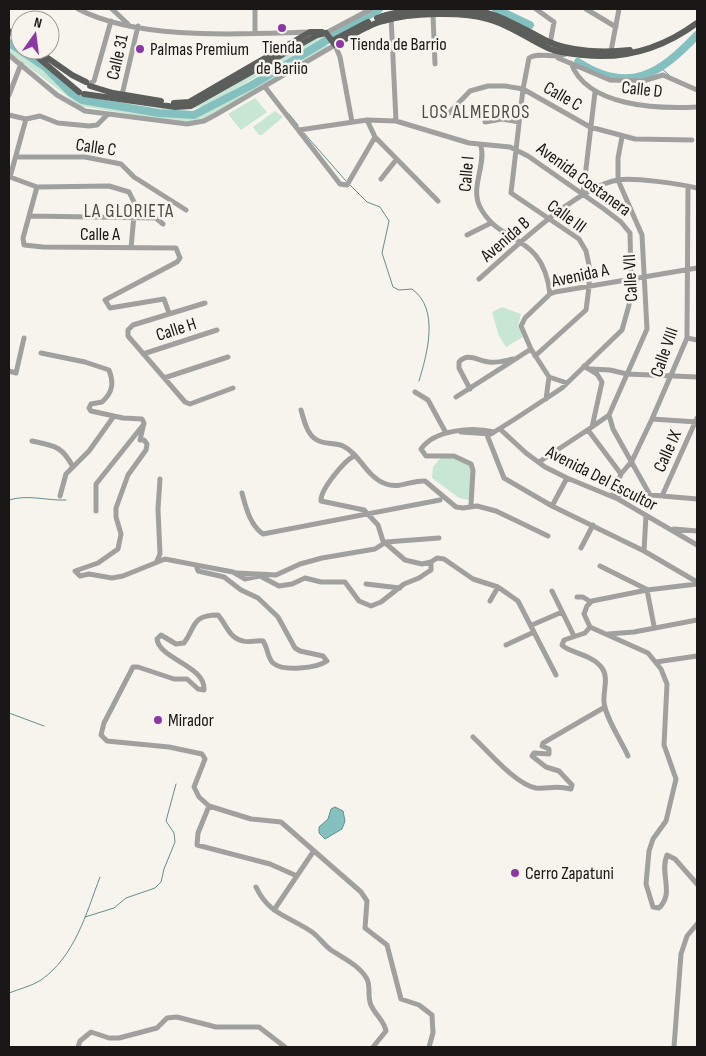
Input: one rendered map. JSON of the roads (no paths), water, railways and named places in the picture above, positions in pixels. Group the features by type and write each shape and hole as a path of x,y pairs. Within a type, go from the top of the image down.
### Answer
{"main road":[{"path":"50,60 88,84 122,95 174,103 189,102 302,40 330,39 391,16 435,10 486,12 518,25 550,46 611,51 656,47"},
{"path":"391,16 434,15 489,19 568,53 596,56 629,54 656,47 675,38 697,23"},
{"path":"296,32 302,40"},
{"path":"41,60 81,93 175,107 191,106 302,40 310,32 330,39"},
{"path":"596,56 607,55 611,51"},
{"path":"81,93 78,84 88,84"},
{"path":"81,93 89,92 88,84"}],"street":[{"path":"78,9 111,21 180,32 310,32"},
{"path":"112,9 129,24"},
{"path":"255,33 256,9"},
{"path":"9,55 56,95 85,111 107,116 173,124 194,124 217,114 265,86 371,9"},
{"path":"536,9 554,22 550,46"},
{"path":"586,9 616,27"},
{"path":"611,51 619,9"},
{"path":"434,15 435,64"},
{"path":"391,16 396,121"},
{"path":"88,84 94,81 111,21"},
{"name":"Calle 31","path":"122,95 138,26"},
{"path":"330,39 340,57 352,122"},
{"name":"Avenida Costanera","path":"487,435 546,400 587,367 626,323 631,279 630,233 621,222 583,194 515,149 529,58 535,55 544,56 550,46"},
{"path":"556,57 568,53"},
{"path":"544,56 556,57 570,62 610,80 643,81 663,75 697,90"},
{"name":"Calle D","path":"570,62 577,75 595,92 615,101 697,106"},
{"path":"9,94 21,64"},
{"path":"265,86 322,163 340,184 344,186 375,137"},
{"path":"449,113 475,89 505,86 523,89"},
{"name":"Calle C","path":"523,89 590,128 634,139 692,140"},
{"path":"583,194 595,92"},
{"path":"9,115 26,119 40,116 58,123 89,126 97,124 107,116"},
{"path":"26,119 17,157 9,178 37,187 120,188 129,192 135,204 131,248"},
{"path":"485,122 502,119 519,122"},
{"path":"299,130 368,120 396,121 482,146 515,149"},
{"name":"Calle I","path":"368,120 375,137 438,201"},
{"name":"Calle VII","path":"609,415 647,329 642,235 618,180 618,158 622,137"},
{"name":"Calle I","path":"482,146 483,157 476,195 480,208 491,223 521,241 534,253 547,271 550,294"},
{"name":"Calle III","path":"515,149 511,193 579,239 584,245 588,258 589,287 587,305 582,315 536,356"},
{"name":"Calle C","path":"17,157 85,157 121,164 134,177 186,210"},
{"path":"381,179 396,160"},
{"name":"Avenida B","path":"479,279 521,241 583,194 618,180 697,188"},
{"name":"Calle VIII","path":"612,496 621,474 652,419 687,338 688,186"},
{"path":"37,187 29,216 156,218 163,224"},
{"name":"Calle A","path":"29,216 23,238 24,244 43,247 176,248 180,258 177,262 105,300 110,308 164,299 169,313"},
{"path":"467,235 491,223"},
{"name":"Avenida A","path":"550,377 531,349 522,330 522,321 550,294 697,268"},
{"path":"205,303 133,325 128,330 131,341 185,402 190,404 234,388"},
{"name":"Calle H","path":"143,354 217,330"},
{"path":"9,371 16,373 24,338"},
{"path":"687,338 697,340"},
{"path":"456,397 531,349"},
{"path":"42,353 110,370 114,382 113,387 102,402 91,404 89,408 91,411 114,416 142,419 144,424 140,440 147,444 146,450 128,475 116,508 121,543 118,549 98,563 75,571 80,576 89,574 107,577 123,576 157,561 171,559 233,572 276,575 300,564 370,551 386,542 439,538"},
{"path":"164,378 228,357"},
{"path":"470,389 459,368 461,359 468,357 494,363 516,358"},
{"path":"587,367 627,374 697,377"},
{"path":"587,367 599,376 602,382 590,428 621,474"},
{"path":"546,400 550,377 567,383"},
{"path":"415,392 428,400 446,434"},
{"path":"301,410 306,427 316,440 343,445 361,466 387,484 400,486 424,481 456,507 463,508 471,505 496,511 548,536"},
{"path":"539,462 609,415 613,429 650,495"},
{"path":"60,496 66,474 89,451 114,416"},
{"path":"652,419 697,421"},
{"name":"Calle IX","path":"662,496 697,421"},
{"path":"96,511 94,497 96,484 144,424"},
{"name":"Avenida Del Escultor","path":"500,429 539,462 567,478 612,496 671,528 697,545"},
{"path":"471,505 474,470 471,464 461,457 426,456 422,452 425,444 446,434 477,430 494,432"},
{"path":"462,432 487,435 504,478 552,506 644,551 697,583"},
{"path":"32,441 54,446 67,454 73,467"},
{"path":"354,456 346,460 320,498 321,501 364,510 378,525 382,541 386,542 405,560 422,564 437,558 444,559 473,580 498,587 518,601 556,675"},
{"path":"552,506 567,478"},
{"path":"157,561 160,554 158,509 160,479"},
{"path":"242,493 249,515 258,530 263,534 440,500"},
{"path":"612,496 621,493 697,499"},
{"path":"644,551 646,515"},
{"path":"581,548 593,525"},
{"path":"671,528 697,531"},
{"path":"233,572 245,579 260,576 279,586 292,584 305,578 320,582 340,581 348,585 359,602 366,606 376,605 430,570 433,567 431,562"},
{"path":"196,565 198,572 224,577 241,590 258,598 283,624 295,648 327,659 325,663 298,669 276,665 269,658 263,641 244,642 238,639 226,629 220,616 214,615 199,619 195,622 186,640 180,645 163,636 157,639 160,647 177,661 192,668 203,684 204,690 198,690 187,678 174,679 138,667 130,670 102,729 102,738 118,742 169,747 202,754 205,759 194,787 198,797 209,806 251,820 281,822 365,897 365,928 387,945 390,962 398,981 401,1000 419,1005 432,1015 433,1033 429,1047"},
{"path":"600,566 647,590"},
{"path":"577,596 591,602 647,590 697,583"},
{"path":"366,584 400,588"},
{"path":"490,601 498,587"},
{"path":"647,590 654,626"},
{"path":"552,591 574,636"},
{"path":"591,602 584,614 585,620 590,627 602,634 644,650 656,662 667,684 664,745 676,779 666,821 653,839 649,851 646,884 652,907 659,908 667,894 664,865 667,855 675,858 697,884"},
{"path":"532,625 562,612"},
{"path":"602,634 613,635 654,626 697,620"},
{"path":"590,627 585,633 562,642 563,647 584,654 603,669 605,675 605,707 628,756"},
{"path":"506,645 534,632"},
{"path":"656,662 697,656"},
{"path":"473,737 509,772 529,785 540,788 560,786 571,789 572,785 558,772 546,767 532,756 534,753 549,754 549,749 542,746 543,743 605,707"},
{"path":"209,806 198,833 197,845 270,864 297,876"},
{"path":"274,910 313,852"},
{"path":"256,888 262,900 274,910 313,933 330,949 345,957 366,978 369,1002 386,1031 373,1047"},
{"path":"674,1047 681,954 687,936 697,924"},
{"path":"78,1047 80,1041 91,1032 109,1038 119,1038 157,1028 167,1018 177,1017 216,1027 258,1027 285,1047"}],"water":[{"path":"335,807 343,811 345,821 342,829 325,839 319,833 319,827 328,819 331,809"}],"waterway":[{"path":"35,60 45,67 71,93 82,100 159,113 194,115 252,85 379,9"},
{"path":"496,9 530,25"},
{"path":"578,62 596,72 613,77 643,76 670,60 697,35"},
{"path":"661,68 669,75"},
{"path":"289,114 298,125"},
{"path":"304,133 346,181"},
{"path":"350,185 367,202 380,207 389,221 382,253 393,287 399,290 412,289 421,298 426,308 429,320 428,345 419,381"},
{"path":"9,500 16,498 66,500"},
{"path":"9,713 44,726"},
{"path":"85,917 114,908 126,898 155,888 161,882 175,842 174,833 166,821 176,784"},
{"path":"9,993 41,980 63,959 84,920 100,877"}],"place":[{"name":"Tienda de Bariio","path":"282,28"},
{"name":"Tienda de Barrio","path":"340,44"},
{"name":"Palmas Premium","path":"140,49"},
{"name":"Mirador","path":"158,720"},
{"name":"Cerro Zapatuni","path":"515,873"}],"district":[{"name":"LOS ALMEDROS","path":"476,111"},
{"name":"LA GLORIETA","path":"129,210"}]}
